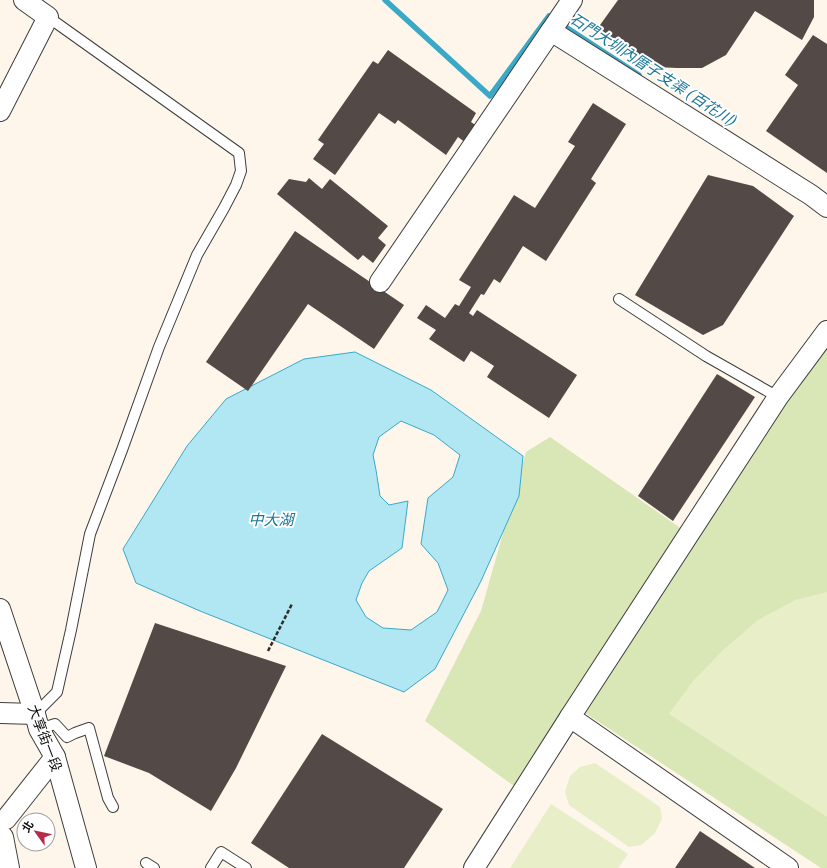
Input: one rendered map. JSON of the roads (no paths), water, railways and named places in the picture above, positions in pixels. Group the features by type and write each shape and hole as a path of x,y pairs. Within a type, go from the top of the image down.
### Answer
{"street":[{"path":"0,111 48,17 24,0"},
{"path":"380,282 572,0"},
{"path":"551,31 811,195 827,207"},
{"path":"474,868 570,717 778,397 827,331"},
{"name":"大享街一段","path":"0,609 37,722 55,757 86,868"},
{"path":"0,713 37,722"},
{"path":"570,717 788,868"},
{"path":"0,821 6,819 55,757"},
{"path":"0,834 3,837 9,868"}],"lane":[{"path":"48,17 239,153 241,171 230,197 197,255 159,347 90,534 57,692 37,722 55,724 67,737 89,728 108,798 113,807"},
{"path":"619,299 706,356 778,397"},
{"path":"211,868 221,852 246,868"}],"water":[{"name":"中大湖","path":"355,352 431,390 523,456 519,496 481,581 435,669 404,692 200,611 136,583 123,549 187,446 226,399 304,359","holes":["401,421 434,435 460,455 453,477 428,498 421,544 438,563 448,590 437,612 411,630 383,628 366,617 356,600 362,583 369,571 402,548 408,501 389,505 380,496 373,455 379,437"]}],"waterway":[{"name":"石門大圳內厝子支渠 (百花川)","path":"385,0 490,96 549,16 639,75"}]}
